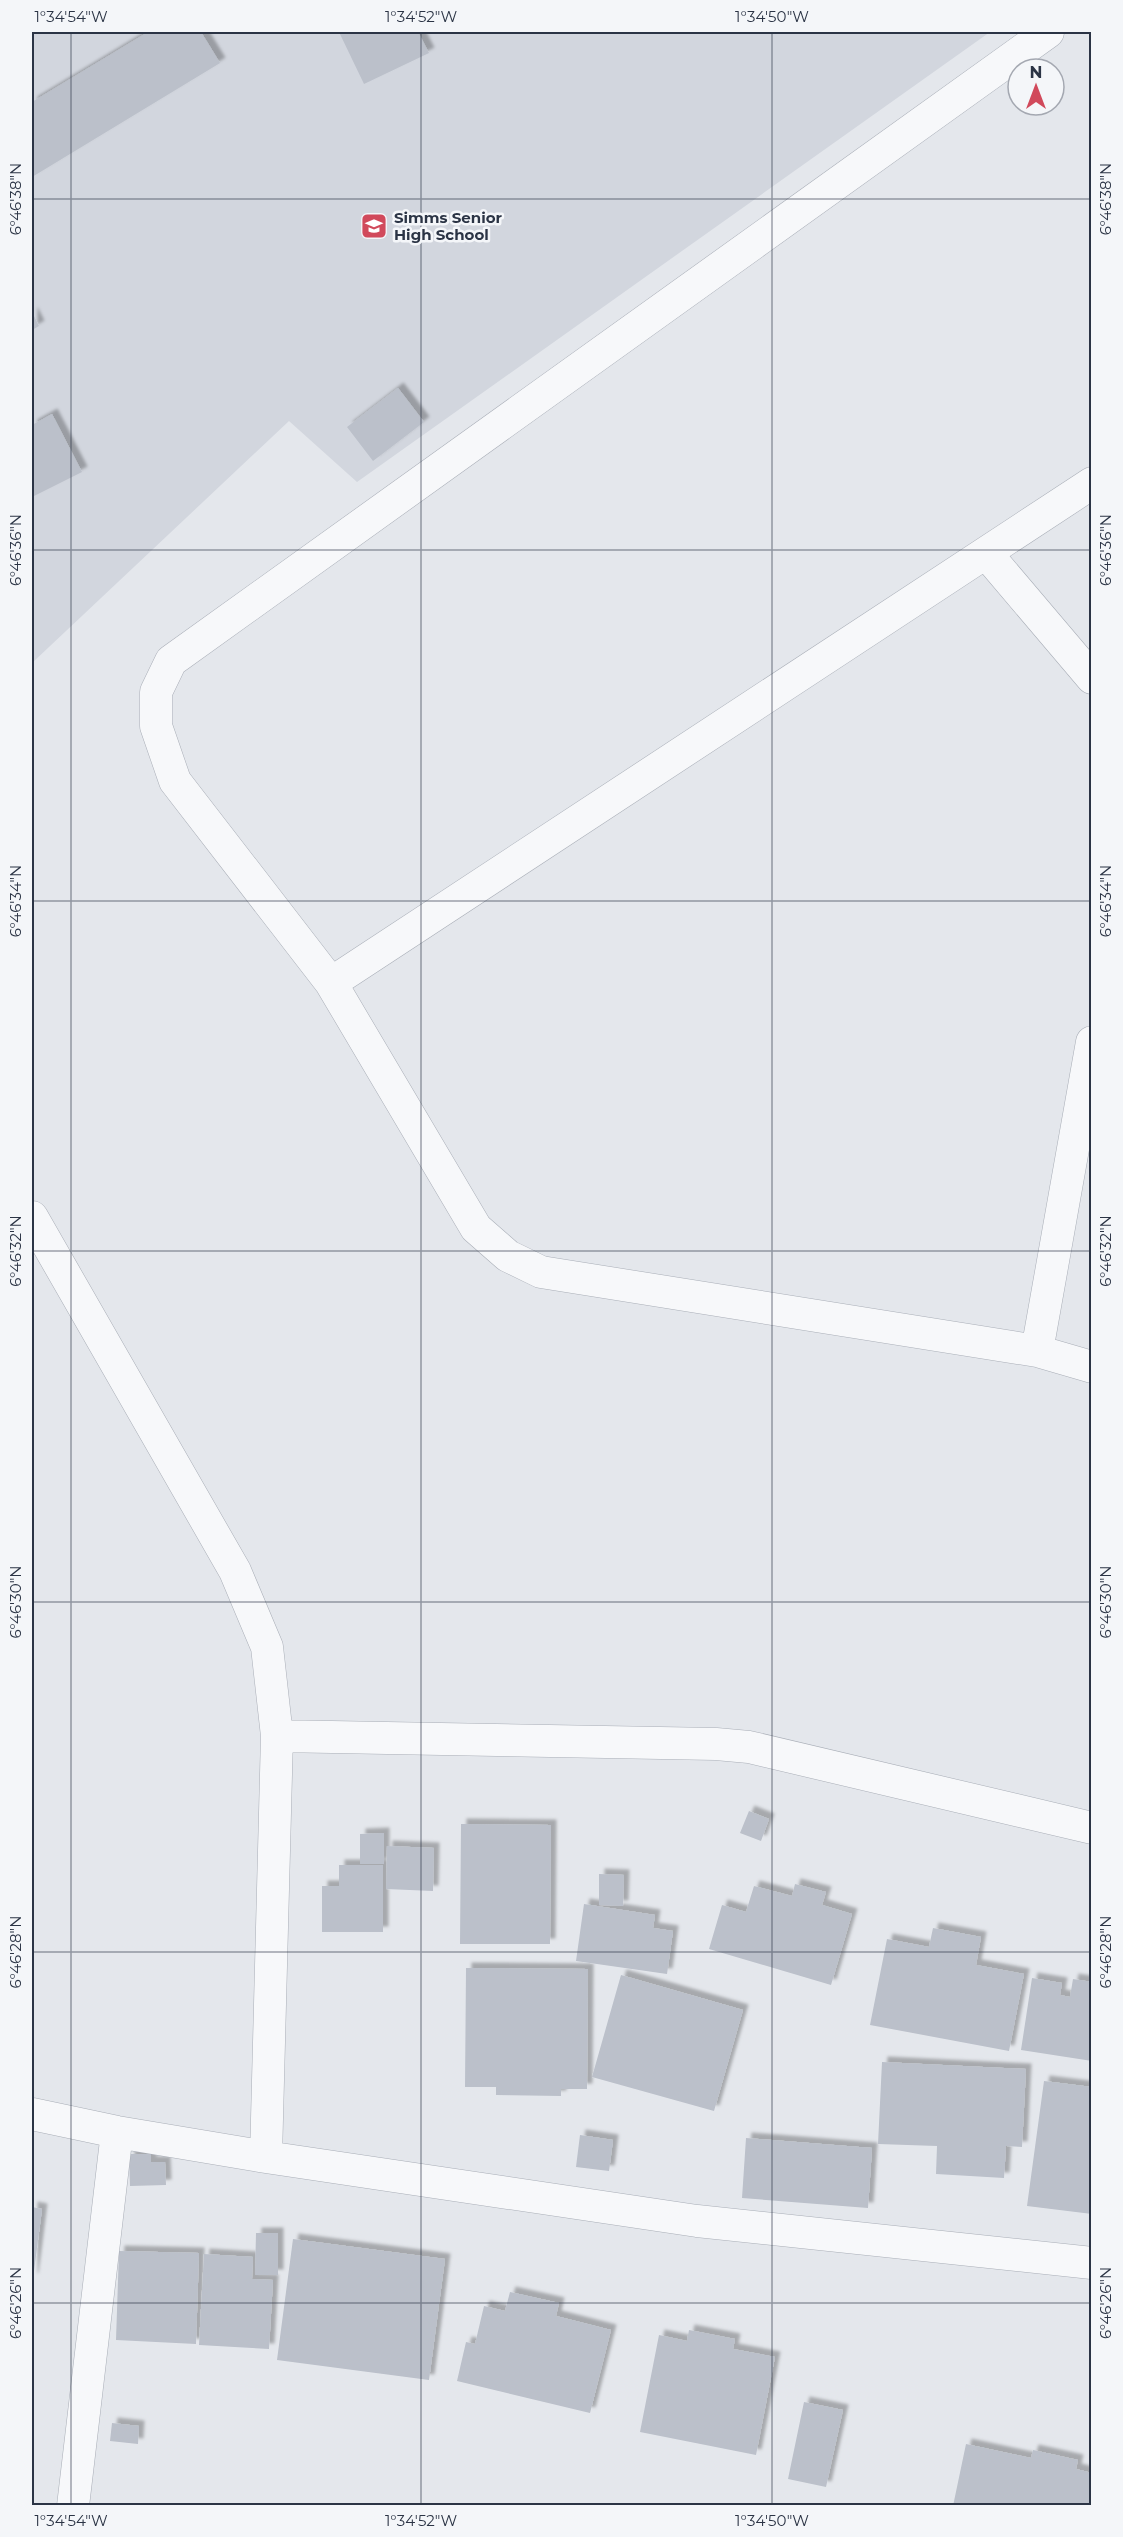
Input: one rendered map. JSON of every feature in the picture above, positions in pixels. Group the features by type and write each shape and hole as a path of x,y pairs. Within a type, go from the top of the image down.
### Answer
{"street":[{"path":"1048,32 171,662 156,692 156,726 175,781 331,983 476,1228 508,1256 541,1272 1037,1351 1092,1367"},
{"path":"331,983 1092,483"},
{"path":"986,553 1092,678"},
{"path":"1037,1351 1092,1042"},
{"path":"32,1217 235,1571 267,1647 277,1736 266,2157"},
{"path":"277,1736 704,1744 749,1747 1092,1828"},
{"path":"32,2114 117,2132 266,2157 697,2221 1092,2263"},
{"path":"73,2505 117,2132"}],"shaded area":[{"name":"Simms Senior High School","path":"32,32 990,32 357,482 289,421 32,663"}],"building":[{"path":"148,32 201,32 220,63 32,177 32,102"},
{"path":"339,32 418,32 429,53 364,84"},
{"path":"32,312 39,326 32,330"},
{"path":"398,388 424,422 373,461 347,427"},
{"path":"52,414 82,472 32,497 32,425"},
{"path":"749,1811 769,1819 761,1841 740,1833"},
{"path":"461,1824 551,1825 550,1944 460,1944"},
{"path":"384,1833 384,1864 360,1864 360,1834"},
{"path":"387,1846 434,1848 433,1891 386,1889"},
{"path":"339,1865 383,1865 383,1932 322,1932 322,1886 339,1886"},
{"path":"599,1874 624,1875 623,1906 599,1905"},
{"path":"795,1884 826,1892 822,1905 852,1914 831,1985 709,1949 722,1905 746,1912 754,1886 792,1896"},
{"path":"584,1904 655,1915 653,1928 673,1931 667,1974 576,1961"},
{"path":"933,1928 981,1937 976,1965 1024,1974 1009,2051 870,2025 887,1939 929,1947"},
{"path":"466,1968 588,1969 587,2089 561,2089 561,2096 496,2095 496,2087 465,2087"},
{"path":"621,1975 743,2010 714,2111 592,2077"},
{"path":"1032,1978 1062,1983 1060,1995 1070,1997 1073,1979 1092,1982 1092,2061 1021,2050"},
{"path":"882,2062 1026,2069 1022,2147 1006,2146 1004,2178 936,2174 937,2146 878,2144"},
{"path":"1044,2081 1092,2087 1092,2214 1027,2206"},
{"path":"580,2135 613,2140 609,2171 576,2167"},
{"path":"746,2138 872,2148 868,2208 742,2198"},
{"path":"129,2154 151,2154 151,2162 165,2162 166,2185 130,2186"},
{"path":"32,2207 42,2209 33,2279 32,2278"},
{"path":"256,2233 278,2233 278,2275 255,2275"},
{"path":"293,2239 445,2259 429,2380 277,2360"},
{"path":"119,2251 199,2253 196,2344 116,2340"},
{"path":"204,2254 253,2257 252,2279 273,2280 269,2349 199,2345"},
{"path":"510,2292 559,2303 556,2316 611,2330 590,2413 457,2381 466,2342 475,2344 484,2306 505,2311"},
{"path":"689,2330 735,2339 733,2349 775,2357 756,2455 640,2432 659,2335 687,2341"},
{"path":"804,2402 843,2410 826,2487 788,2479"},
{"path":"112,2423 139,2426 138,2444 110,2441"},
{"path":"966,2444 1031,2458 1033,2450 1078,2460 1076,2469 1092,2473 1092,2506 953,2506"}],"place":[{"name":"Simms Senior High School","path":"374,226"}]}
